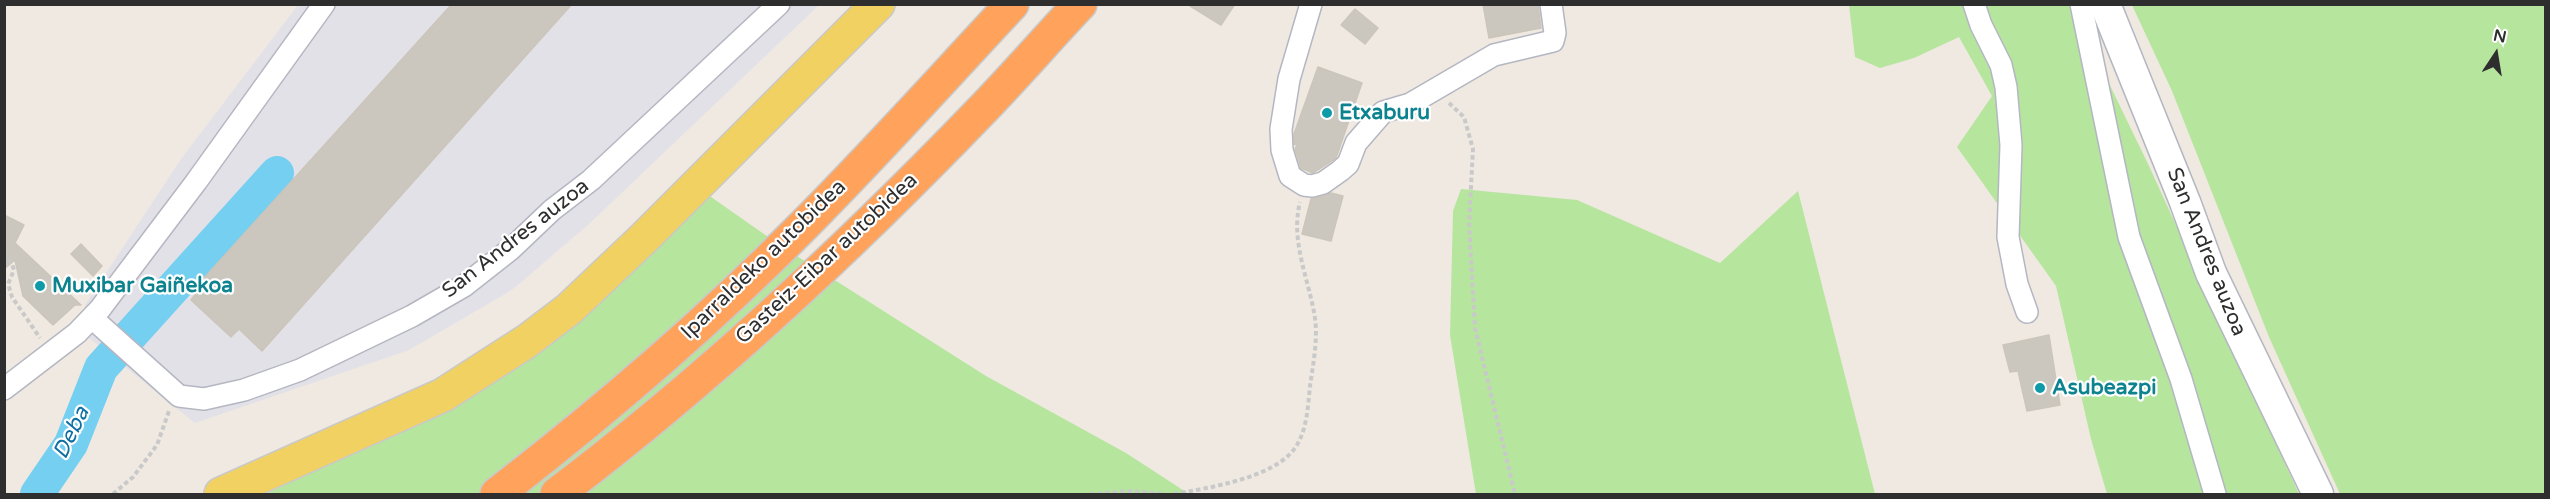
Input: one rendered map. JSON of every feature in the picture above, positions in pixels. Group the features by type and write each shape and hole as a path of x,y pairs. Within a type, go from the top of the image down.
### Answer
{"highway":[{"name":"Iparraldeko autobidea","path":"497,495 679,344 800,229 1012,4"},
{"name":"Gasteiz-Eibar autobidea","path":"557,495 704,375 838,253 981,111 1080,4"}],"main road":[{"path":"221,495 443,395 527,342 569,309 645,237 878,4"}],"street":[{"path":"4,389 92,318 196,182 324,4"},
{"name":"San Andres auzoa","path":"92,318 179,396 204,399 244,390 300,370 421,311 464,286 511,249 552,210 591,180 779,4"},
{"path":"1311,4 1289,79 1281,129 1282,150 1290,176 1304,185 1312,186 1323,183 1348,164 1356,142 1383,112 1410,104 1494,55 1553,41 1555,33 1551,4"},
{"path":"1974,4 1981,25 2001,65 2006,87 2011,145 2008,237 2017,284 2027,312"},
{"path":"2081,4 2129,237 2181,380 2215,495"},
{"name":"San Andres auzoa","path":"2105,4 2185,202 2211,273 2318,495"}],"path":[{"path":"1436,89 1464,117 1473,149 1469,224 1475,328 1515,495"},
{"path":"1174,495 1235,482 1256,475 1295,449 1304,429 1314,358 1315,319 1297,236 1299,206 1304,185"},
{"path":"4,254 10,258 14,270 8,284 12,297 38,336 53,351"},
{"path":"1090,495 1132,491 1166,495"}],"shaded area":[{"path":"298,5 819,5 589,224 512,290 409,350 195,423 89,338 85,305 181,159"}],"green space":[{"path":"1849,5 2071,5 2149,166 2299,494 2107,494 2091,439 2056,286 1957,147 1992,96 1959,37 1914,58 1880,68 1855,57"},
{"path":"2132,5 2545,5 2545,494 2340,494 2269,337 2172,91"},
{"path":"684,178 781,246 986,376 1126,453 1189,494 266,494 412,422 520,363"},
{"path":"1461,189 1577,200 1720,263 1798,191 1875,494 1476,494 1450,335 1453,211"}],"building":[{"path":"452,4 572,4 262,351 239,329 231,337 191,300 197,292 194,289"},
{"path":"1187,4 1235,4 1221,25"},
{"path":"1483,4 1538,4 1541,28 1489,38"},
{"path":"1355,9 1378,28 1365,44 1341,25"},
{"name":"Etxaburu","path":"1318,67 1362,83 1336,158 1313,173 1301,168 1295,149 1297,145 1294,144 1294,134"},
{"path":"1331,193 1343,196 1331,241 1302,234 1311,199"},
{"name":"Muxibar Gaiñekoa","path":"4,215 24,225 15,243 81,305 75,305 53,325 23,296 15,260 4,269"},
{"path":"81,244 102,266 93,276 71,254"},
{"name":"Asubeazpi","path":"2049,335 2060,405 2027,411 2018,371 2010,372 2003,345"}],"waterway":[{"name":"Deba","path":"37,494 71,444 101,368 277,173"}],"place":[{"name":"Etxaburu","path":"1327,113"},
{"name":"Muxibar Gaiñekoa","path":"40,286"},
{"name":"Asubeazpi","path":"2040,388"}]}
